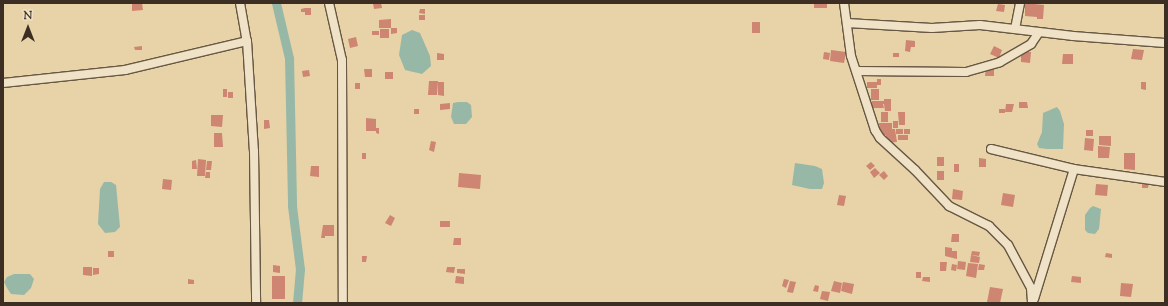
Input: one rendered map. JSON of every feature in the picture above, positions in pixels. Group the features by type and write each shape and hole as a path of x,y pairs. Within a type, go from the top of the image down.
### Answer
{"street":[{"path":"240,3 246,41 254,151 256,303"},
{"path":"330,3 342,60 342,303"},
{"path":"844,3 851,56 875,130 880,138 915,170 949,206 989,226 1008,245 1031,288 1032,303"},
{"path":"1015,29 1020,3"},
{"path":"847,23 932,28 980,25 1039,32 1165,43"},
{"path":"857,71 966,72 1000,62 1031,44 1039,32"},
{"path":"4,82 125,70 246,41"},
{"path":"991,148 1074,169 1165,182"},
{"path":"1032,303 1074,169"}],"shaded area":[{"path":"412,30 420,33 430,56 431,66 422,74 405,70 399,55 402,35"},
{"path":"467,102 471,105 472,117 466,124 454,124 451,117 453,103"},
{"path":"1057,107 1060,111 1064,124 1063,149 1039,148 1037,144 1042,132 1043,113"},
{"path":"795,163 815,166 822,169 824,183 822,189 810,189 792,185"},
{"path":"104,182 111,182 116,185 120,227 115,232 105,233 98,224 100,189"},
{"path":"1093,206 1101,209 1099,229 1095,234 1088,233 1085,230 1085,215"},
{"path":"14,274 30,274 34,279 31,288 24,295 11,294 4,282 7,277"}],"building":[{"path":"132,3 142,3 143,10 132,11"},
{"path":"373,3 381,3 382,8 374,9"},
{"path":"814,3 827,3 827,8 814,8"},
{"path":"1025,3 1044,5 1043,19 1025,16"},
{"path":"998,4 1005,5 1004,12 996,11"},
{"path":"311,8 311,15 305,15 305,12 301,12 301,9"},
{"path":"420,9 425,9 425,14 419,13"},
{"path":"419,15 425,15 425,20 419,20"},
{"path":"391,19 391,28 379,28 379,20"},
{"path":"752,22 760,22 760,33 752,33"},
{"path":"391,28 397,28 397,33 391,34"},
{"path":"380,29 389,29 389,38 380,38"},
{"path":"372,31 379,31 379,35 372,35"},
{"path":"356,37 358,46 350,48 348,39"},
{"path":"906,40 915,41 915,47 911,47 910,52 905,51"},
{"path":"142,46 142,50 135,50 134,47"},
{"path":"994,46 1002,50 999,58 990,54"},
{"path":"1133,49 1144,50 1142,60 1131,59"},
{"path":"831,50 846,52 844,63 830,61"},
{"path":"1021,51 1031,52 1030,63 1021,62"},
{"path":"824,52 830,53 829,60 823,59"},
{"path":"437,53 444,54 444,60 437,60"},
{"path":"893,53 899,53 899,57 893,57"},
{"path":"1063,54 1073,54 1073,64 1062,64"},
{"path":"986,68 994,69 994,76 985,76"},
{"path":"364,69 372,69 372,77 365,77"},
{"path":"309,70 310,76 303,77 302,71"},
{"path":"385,72 393,72 393,79 385,79"},
{"path":"877,79 881,79 881,85 877,85 877,88 867,88 867,82 877,82"},
{"path":"429,81 438,81 437,95 428,95"},
{"path":"438,82 444,82 444,96 438,95"},
{"path":"1141,82 1146,82 1146,90 1141,89"},
{"path":"355,83 360,83 360,89 355,89"},
{"path":"223,89 227,89 227,97 223,97"},
{"path":"871,89 879,89 879,100 871,100"},
{"path":"228,92 233,92 233,98 228,98"},
{"path":"884,99 891,99 891,104 883,104 884,108 872,108 872,101 884,101"},
{"path":"1019,102 1027,102 1028,108 1019,108"},
{"path":"450,103 450,109 440,110 440,104"},
{"path":"884,104 891,104 891,111 885,111"},
{"path":"1006,104 1014,104 1012,112 1005,112"},
{"path":"414,109 419,109 419,114 414,114"},
{"path":"999,109 1005,109 1005,113 999,113"},
{"path":"881,112 888,112 888,122 881,122"},
{"path":"898,112 905,112 905,125 899,125"},
{"path":"211,115 223,115 222,127 211,126"},
{"path":"366,118 376,119 376,128 379,128 379,134 376,133 376,131 366,131"},
{"path":"264,120 269,120 270,128 264,129"},
{"path":"893,121 898,121 898,128 893,128"},
{"path":"879,123 892,123 892,129 895,129 897,142 886,143 886,135 880,135"},
{"path":"896,129 903,129 903,134 896,134"},
{"path":"904,129 910,129 910,134 904,134"},
{"path":"1086,130 1093,130 1093,136 1086,136"},
{"path":"214,133 222,133 223,147 214,147"},
{"path":"898,135 908,135 908,140 898,140"},
{"path":"1099,136 1111,136 1111,146 1099,145"},
{"path":"1085,138 1094,139 1093,151 1084,150"},
{"path":"431,141 436,142 434,152 429,150"},
{"path":"1098,146 1110,147 1109,158 1098,158"},
{"path":"362,153 366,153 366,159 362,159"},
{"path":"1124,153 1135,153 1135,170 1124,169"},
{"path":"937,157 944,157 944,166 937,166"},
{"path":"979,158 986,159 986,167 979,167"},
{"path":"198,159 206,160 205,176 197,176"},
{"path":"196,160 197,169 192,169 192,161"},
{"path":"207,161 212,161 211,170 206,170"},
{"path":"871,162 875,166 870,170 866,166"},
{"path":"954,164 959,164 959,172 954,172"},
{"path":"311,166 319,166 319,177 310,176"},
{"path":"875,168 880,173 874,178 870,172"},
{"path":"884,171 888,176 884,180 879,175"},
{"path":"937,171 944,171 944,180 937,180"},
{"path":"206,172 210,172 210,178 205,178"},
{"path":"459,173 481,175 480,189 458,187"},
{"path":"163,179 172,180 171,190 162,189"},
{"path":"1142,182 1149,183 1148,188 1142,188"},
{"path":"1096,184 1108,185 1107,196 1095,195"},
{"path":"953,189 963,191 962,200 952,199"},
{"path":"1003,193 1015,195 1013,207 1001,205"},
{"path":"839,195 846,196 844,206 837,205"},
{"path":"390,215 395,218 391,226 385,223"},
{"path":"440,221 450,221 450,227 440,227"},
{"path":"323,225 334,225 334,236 325,236 325,238 321,238"},
{"path":"952,234 959,234 959,242 951,242"},
{"path":"454,238 461,238 461,245 453,245"},
{"path":"945,247 952,248 952,251 957,251 957,259 945,256"},
{"path":"108,251 114,251 114,257 108,257"},
{"path":"972,251 980,252 979,256 971,255"},
{"path":"1106,253 1112,254 1112,258 1105,257"},
{"path":"971,255 980,257 979,263 970,262"},
{"path":"362,256 367,256 366,262 362,262"},
{"path":"958,261 966,262 965,270 957,269"},
{"path":"940,262 947,262 946,271 940,271"},
{"path":"968,263 978,264 976,278 966,276"},
{"path":"952,264 957,265 956,271 951,270"},
{"path":"979,264 985,265 984,270 978,270"},
{"path":"273,265 280,266 280,273 273,272"},
{"path":"83,267 92,267 92,276 83,275"},
{"path":"447,267 455,267 454,273 446,272"},
{"path":"93,268 99,268 99,274 93,275"},
{"path":"457,269 465,269 465,274 457,273"},
{"path":"916,272 921,272 921,278 916,278"},
{"path":"272,276 285,276 285,299 272,299"},
{"path":"456,276 464,277 464,284 455,283"},
{"path":"1072,276 1081,277 1081,283 1071,282"},
{"path":"923,277 930,277 930,282 922,281"},
{"path":"188,279 194,280 194,284 188,284"},
{"path":"784,279 789,280 786,288 782,286"},
{"path":"790,281 796,282 793,293 787,292"},
{"path":"834,281 842,283 840,293 831,291"},
{"path":"843,282 854,284 852,294 841,291"},
{"path":"1121,283 1133,284 1131,297 1120,296"},
{"path":"815,285 819,286 818,292 813,291"},
{"path":"990,287 1003,289 1000,303 987,302"},
{"path":"822,291 830,292 828,301 820,299"}],"waterway":[{"path":"276,3 289,58 292,206 300,269 297,303"}]}
